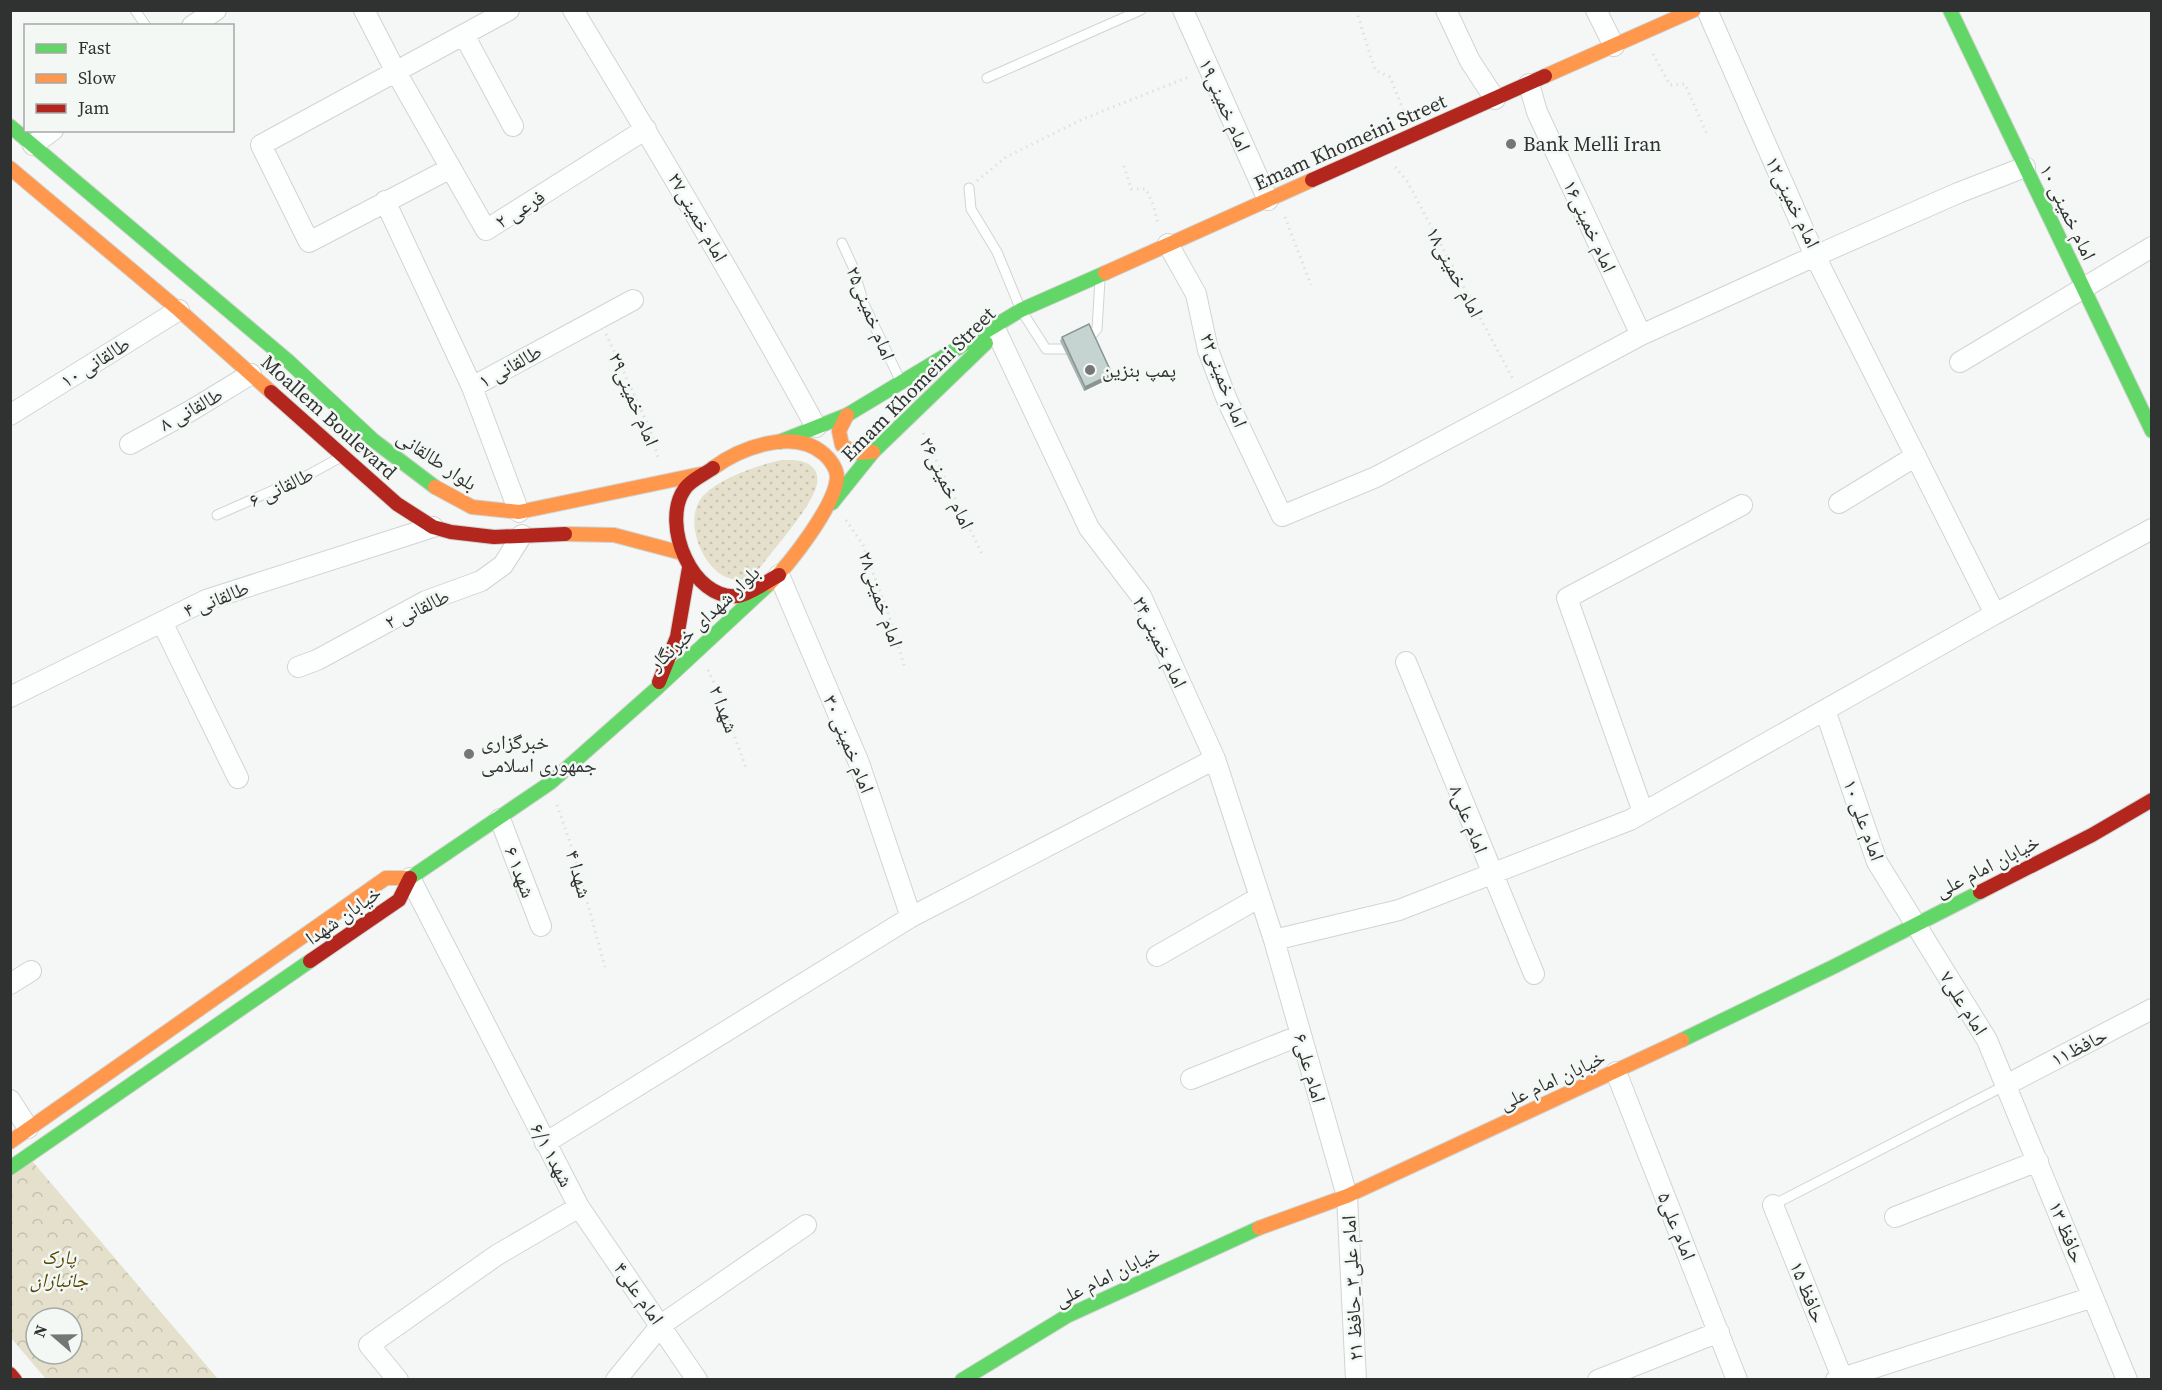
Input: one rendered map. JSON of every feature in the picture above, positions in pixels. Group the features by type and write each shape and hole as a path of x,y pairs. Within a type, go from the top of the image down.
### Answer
{"main road":[{"name":"Emam Khomeini Street","path":"779,442 848,415 1021,310 1694,10"},
{"name":"امام خمینی ۱۰","path":"1950,10 2151,431"},
{"name":"Moallem Boulevard","path":"10,126 287,360 373,440 434,486 472,507 519,512"},
{"name":"Moallem Boulevard","path":"10,168 179,310 397,504 432,527 451,532 494,537 547,533 614,535 682,553"},
{"name":"Emam Khomeini Street","path":"822,516 873,452 1021,310"},
{"path":"848,415 841,422 840,441 854,454 864,455 873,452"},
{"path":"779,442 801,442 817,448 829,458 837,475 834,492 822,516 779,575 740,596 725,596 708,588 688,568 677,529 676,510 684,489 702,474 752,448 779,442"},
{"path":"519,512 702,474"},
{"name":"بلوار شهدای خبرنگار","path":"655,690 677,637 688,568"},
{"name":"بلوار شهدای خبرنگار","path":"410,878 550,783 779,575"},
{"name":"خیابان امام علی","path":"962,1380 1067,1316 1258,1228 1347,1196 1616,1072 1915,925 2092,835 2151,800"},
{"name":"خیابان شهدا","path":"10,1142 386,878 410,878 399,900 10,1168"},
{"path":"254,972 266,992"},
{"path":"10,1374 15,1380"}],"street":[{"path":"195,24 216,10"},
{"name":"فرعی ۲","path":"364,10 396,72 486,230 646,129"},
{"path":"451,168 309,242 261,145 509,10"},
{"name":"امام خمینی۲۷","path":"573,10 759,322 816,427"},
{"name":"امام خمینی۱۹","path":"1183,10 1272,198"},
{"path":"1446,10 1470,61 1495,99"},
{"path":"1596,10 1614,46"},
{"name":"امام خمینی۱۲","path":"1707,10 1815,255 2025,167"},
{"path":"464,35 513,126"},
{"name":"امام خمینی۱۶","path":"1528,84 1537,112 1641,334"},
{"path":"33,145 50,132"},
{"path":"385,201 472,387"},
{"name":"امام خمینی۲۲","path":"1166,245 1197,294 1208,350 1227,400 1282,516 1376,477 1523,398"},
{"path":"1960,362 2082,286 2151,247"},
{"path":"1523,398 1641,334 1815,255 1995,614"},
{"name":"طالقانی ۱","path":"519,512 472,387 633,300"},
{"name":"طالقانی ۱۰","path":"10,415 179,310"},
{"name":"امام خمینی۲۴","path":"997,333 1089,528 1141,596 1215,759 1274,940"},
{"name":"طالقانی ۸","path":"130,444 251,374"},
{"path":"1839,503 1916,456"},
{"path":"1643,812 1567,598 1742,505"},
{"name":"طالقانی ۴","path":"10,697 206,600 432,527"},
{"path":"1274,940 1399,910 1630,819 2151,529"},
{"name":"طالقانی ۲","path":"298,667 316,660 426,601 481,581 503,566 522,535"},
{"name":"امام خمینی ۳۰","path":"779,575 859,763 911,917"},
{"path":"162,622 238,778"},
{"name":"امام علی۸","path":"1406,663 1534,974"},
{"name":"امام علی ۱۰","path":"1825,710 1877,862 1915,925"},
{"path":"545,1143 911,917 1215,759"},
{"name":"شهد۱ ۶","path":"500,819 541,926"},
{"name":"شهد۱ ۶/۱","path":"398,1380 369,1345 497,1255 579,1207 410,878"},
{"path":"1157,956 1260,897"},
{"name":"امام علی۷","path":"1915,925 1987,1040 2006,1085"},
{"name":"امام علی۶","path":"1274,940 1347,1196"},
{"path":"10,984 31,971"},
{"name":"حافظ۱۱","path":"2006,1085 2151,1009"},
{"path":"1191,1079 1301,1035"},
{"name":"امام علی۵","path":"1616,1072 1737,1380"},
{"name":"حافظ ۱۳","path":"2006,1085 2127,1380"},
{"path":"10,1100 28,1128"},
{"path":"1895,1217 2038,1161"},
{"name":"امام علی۳_حافظ ۲۱","path":"1347,1196 1356,1380"},
{"name":"حافظ ۱۵","path":"1773,1205 1841,1379"},
{"name":"امام علی۴","path":"579,1207 697,1380"},
{"path":"616,1380 661,1325 807,1225"},
{"path":"1841,1379 2093,1297"},
{"path":"1598,1380 1719,1332"}],"lane":[{"path":"135,10 145,24"},
{"path":"987,78 1141,10"},
{"path":"969,188 970,209 997,252 1021,310 1046,349 1081,349 1097,328 1101,274"},
{"name":"امام خمینی۲۵","path":"842,243 853,267 864,304 901,382"},
{"name":"طالقانی ۶","path":"217,515 310,474 343,456"},
{"path":"1773,1205 2006,1085"}],"path":[{"path":"1356,10 1375,70 1390,77 1414,135"},
{"path":"1642,33 1670,86 1685,84 1708,137"},
{"path":"969,188 1006,157 1083,119 1209,69"},
{"name":"امام خمینی۱۸","path":"1379,150 1407,182 1523,398"},
{"path":"1125,166 1131,189 1146,189 1166,245"},
{"path":"1272,198 1311,285"},
{"name":"امام خمینی۲۹","path":"598,318 649,427 666,482"},
{"name":"امام خمینی۲۶","path":"913,413 982,554"},
{"name":"امام خمینی۲۸","path":"833,501 863,545 889,615 904,668"},
{"name":"شهدا ۲","path":"698,649 721,698 747,771"},
{"name":"شهدا ۴","path":"550,783 575,857 605,967"}],"green space":[{"path":"781,460 800,461 812,466 817,476 816,488 797,520 754,575 741,580 729,578 709,563 702,551 694,525 699,502 713,487 724,481 748,470"},
{"name":"پارک جانبازان","path":"27,1155 218,1379 46,1379 35,1366 84,1366 84,1306 24,1306 24,1353 11,1338 11,1168"}],"building":[{"path":"1089,324 1112,374 1085,387 1062,337"}],"traffic: fast":[{"path":"1950,10 2152,431"},
{"path":"10,126 287,360 373,440 435,487"},
{"path":"779,442 847,415 1021,310 1105,273"},
{"path":"832,503 873,452 986,343"},
{"path":"410,878 550,783 769,584"},
{"path":"1682,1040 1980,892"},
{"path":"10,1168 310,961"},
{"path":"962,1380 1067,1316 1259,1228"}],"traffic: slow":[{"path":"1545,76 1694,10"},
{"path":"10,168 179,310 271,392"},
{"path":"1105,273 1312,180"},
{"path":"847,415 839,431 842,445 854,453 873,452"},
{"path":"713,468 753,447 783,441 812,446 831,461 837,477 829,503 799,549 769,584"},
{"path":"435,487 472,507 519,512 701,474"},
{"path":"565,534 614,535 682,553"},
{"path":"10,1142 386,878 410,878"},
{"path":"1259,1228 1347,1196 1682,1040"}],"traffic: jam":[{"path":"1312,180 1545,76"},
{"path":"271,392 397,504 433,527 451,532 494,537 565,534"},
{"path":"713,468 686,487 678,505 676,522 685,558 695,574 707,586 722,594 743,595 779,575"},
{"path":"659,682 677,637 689,568"},
{"path":"1980,892 2092,835 2152,800"},
{"path":"310,961 399,900 410,878"},
{"path":"10,1374 15,1380"}],"place":[{"name":"Bank Melli Iran","path":"1511,144"},
{"name":"پمپ بنزین","path":"1090,370"},
{"name":"خبرگزاری جمهوری اسلامی","path":"469,754"}]}
